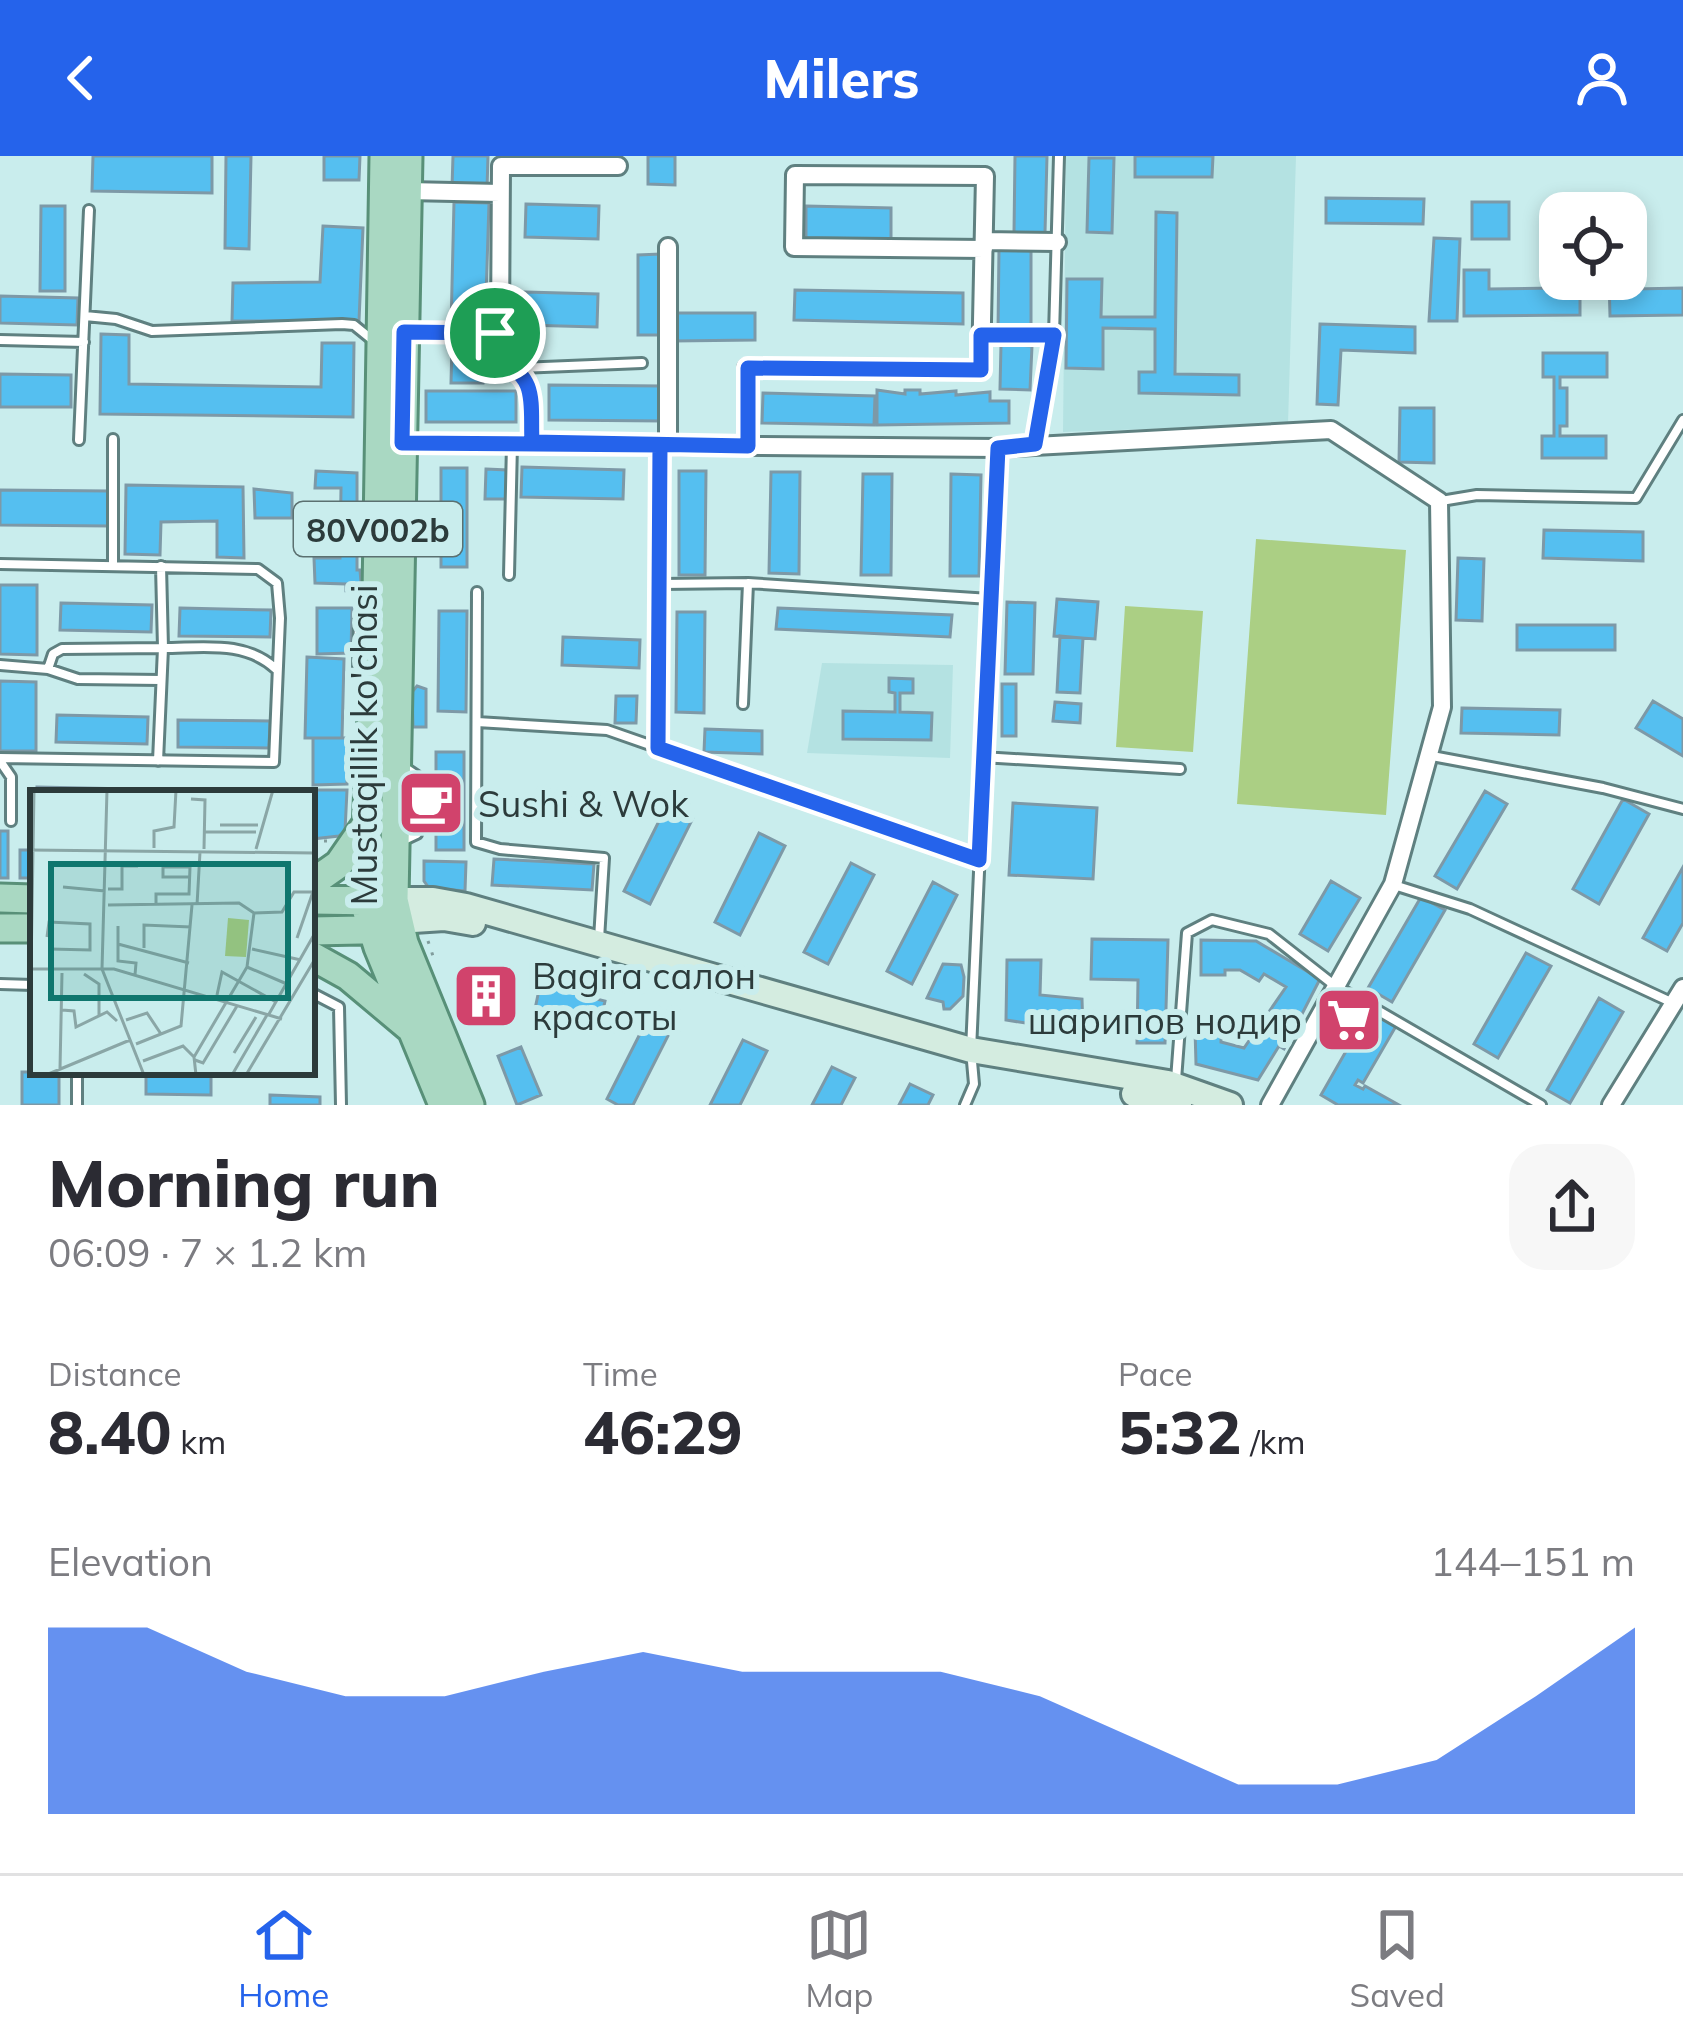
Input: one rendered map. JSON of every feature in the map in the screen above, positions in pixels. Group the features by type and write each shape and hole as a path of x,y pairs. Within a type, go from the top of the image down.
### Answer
{"main road":[{"name":"Mustaqillik ko'chasi","path":"384,156 402,443 393,845 382,912 470,1105"},
{"name":"Mustaqillik ko'chasi","path":"408,156 376,593 368,821 382,912 412,1030 437,1100"},
{"path":"315,881 339,864 368,821"},
{"path":"0,898 30,899"},
{"path":"315,901 465,921 971,1058 1230,1105"},
{"path":"315,930 382,912 454,903 971,1058"},
{"path":"315,958 348,976 412,1030"}],"street":[{"path":"392,339 495,333 502,319 501,166 618,166"},
{"path":"748,446 748,368 981,370 981,335 984,245 986,176 795,175 794,247 984,245 1057,242"},
{"path":"406,191 500,193"},
{"path":"664,445 668,247"},
{"path":"981,335 1054,335"},
{"path":"402,443 998,448 1331,430 1439,501 1442,707 1393,884 1270,1105"},
{"path":"1611,1105 1678,996"}],"lane":[{"path":"1035,444 1054,335 1059,156"},
{"path":"79,440 89,210"},
{"path":"85,316 116,319 152,331 342,324 392,339"},
{"path":"495,333 499,362 518,368 642,363"},
{"path":"0,340 83,342"},
{"path":"518,368 529,382 532,442"},
{"path":"1439,501 1478,495 1636,498 1683,420"},
{"path":"112,440 113,566"},
{"path":"509,574 512,442"},
{"path":"658,748 664,445"},
{"path":"964,1105 974,1084 971,1058 982,757 998,448"},
{"path":"0,564 258,569 277,583 280,618 274,762 0,759"},
{"path":"158,761 163,648 160,566"},
{"path":"661,584 748,583 990,599"},
{"path":"743,704 748,583"},
{"path":"477,592 476,842 500,850 604,858 598,944"},
{"path":"48,669 53,654 62,650 163,648 243,649 261,655 276,669"},
{"path":"0,665 48,669 78,679 161,680"},
{"path":"477,722 607,730 979,860"},
{"path":"1428,755 1603,788 1683,809"},
{"path":"982,757 1180,769"},
{"path":"0,759 11,777 11,821"},
{"path":"1393,884 1470,909 1678,996"},
{"path":"1177,1095 1186,933 1212,920 1269,934 1334,985 1541,1105"},
{"path":"0,984 30,985"},
{"path":"315,995 339,1007 341,1105"}],"path":[{"path":"315,841 345,842"}],"shaded area":[{"path":"1066,156 1296,156 1288,424 1063,432"},
{"path":"822,663 953,665 950,758 807,753"}],"green space":[{"path":"1256,539 1406,550 1386,815 1237,804"},
{"path":"1125,606 1203,611 1193,752 1116,747"}],"building":[{"path":"93,156 212,156 212,193 92,191"},
{"path":"226,156 251,156 249,249 225,248"},
{"path":"324,156 360,156 359,180 324,180"},
{"path":"453,156 488,156 487,189 452,188"},
{"path":"648,156 675,156 675,185 648,184"},
{"path":"1015,156 1047,156 1045,233 1014,233"},
{"path":"1135,156 1213,156 1212,177 1135,177"},
{"path":"1089,158 1114,158 1112,233 1087,232"},
{"path":"1326,198 1424,199 1423,224 1326,223"},
{"path":"454,202 489,203 485,329 451,328"},
{"path":"1472,202 1509,202 1509,239 1472,239"},
{"path":"526,204 599,206 598,239 525,237"},
{"path":"41,206 65,206 65,291 40,291"},
{"path":"806,206 891,208 891,239 806,238"},
{"path":"1156,212 1177,213 1175,374 1239,375 1239,395 1139,393 1139,372 1155,372 1155,329 1103,328 1103,369 1066,368 1067,279 1102,279 1101,317 1155,317"},
{"path":"323,226 363,228 359,321 232,321 233,283 320,282"},
{"path":"1434,238 1460,239 1457,321 1429,321"},
{"path":"999,248 1031,249 1031,331 998,331"},
{"path":"660,254 660,335 638,335 638,255"},
{"path":"1464,270 1489,270 1489,289 1539,288 1539,300 1580,300 1580,315 1464,316"},
{"path":"1683,288 1683,315 1610,316 1610,300 1647,300 1647,289"},
{"path":"795,290 963,293 963,324 794,320"},
{"path":"525,292 598,294 597,327 524,325"},
{"path":"0,296 78,298 77,325 0,323"},
{"path":"673,313 755,313 755,340 674,341"},
{"path":"1320,324 1415,327 1415,353 1341,350 1338,405 1317,404"},
{"path":"101,334 129,335 129,384 321,387 322,343 354,343 353,417 100,414"},
{"path":"452,344 484,344 483,383 451,383"},
{"path":"1001,344 1032,346 1030,390 1000,389"},
{"path":"1543,353 1607,353 1607,377 1560,377 1560,388 1567,388 1567,426 1560,426 1560,436 1606,436 1606,458 1542,458 1542,436 1554,436 1554,377 1543,377"},
{"path":"0,374 71,375 71,407 0,407"},
{"path":"549,385 662,386 662,421 549,420"},
{"path":"877,390 905,394 905,390 920,390 920,394 956,391 956,395 990,392 990,401 1009,401 1009,423 877,425"},
{"path":"426,391 516,391 516,422 426,422"},
{"path":"763,393 875,396 874,425 762,423"},
{"path":"1400,408 1434,408 1434,463 1399,462"},
{"path":"522,467 624,470 623,499 521,497"},
{"path":"441,468 467,468 467,567 441,567"},
{"path":"486,469 507,470 506,499 485,499"},
{"path":"316,471 357,473 361,583 355,592 346,591 346,584 315,583 314,558 340,558 341,488 315,488"},
{"path":"679,471 706,471 705,575 679,575"},
{"path":"771,472 800,472 799,574 769,573"},
{"path":"863,474 892,474 891,575 861,575"},
{"path":"951,474 981,475 979,576 950,576"},
{"path":"126,485 243,487 244,558 217,557 217,521 161,522 160,555 125,554"},
{"path":"254,489 292,493 292,518 255,518"},
{"path":"0,490 109,491 109,526 0,525"},
{"path":"1544,530 1643,532 1643,561 1543,558"},
{"path":"1458,558 1484,559 1482,621 1456,620"},
{"path":"0,585 37,585 37,655 0,654"},
{"path":"1057,599 1098,602 1095,639 1054,636"},
{"path":"1007,602 1035,603 1033,674 1005,674"},
{"path":"61,603 152,605 151,632 60,630"},
{"path":"180,608 271,610 270,637 179,636"},
{"path":"317,608 352,608 351,653 317,654"},
{"path":"778,608 952,615 950,637 776,629"},
{"path":"439,611 467,611 466,712 438,711"},
{"path":"677,612 705,612 704,713 676,712"},
{"path":"1517,625 1615,625 1615,650 1517,650"},
{"path":"1060,636 1083,638 1080,693 1057,692"},
{"path":"563,637 640,640 639,668 562,665"},
{"path":"307,657 344,659 342,738 305,738"},
{"path":"889,678 913,679 913,693 900,693 900,712 932,713 931,740 843,739 843,711 895,712"},
{"path":"0,681 36,682 36,751 0,751"},
{"path":"1002,684 1016,684 1016,736 1002,736"},
{"path":"417,686 426,689 426,727 413,727 412,692"},
{"path":"616,696 637,696 636,723 615,723"},
{"path":"1653,701 1683,719 1683,756 1636,728"},
{"path":"1055,702 1081,704 1080,723 1053,721"},
{"path":"1462,708 1560,710 1559,735 1461,733"},
{"path":"57,715 148,717 147,744 56,742"},
{"path":"178,720 270,721 269,748 178,747"},
{"path":"705,729 762,731 762,754 704,752"},
{"path":"313,738 348,738 347,784 313,785"},
{"path":"436,752 464,752 464,850 436,850"},
{"path":"37,787 129,789 129,790"},
{"path":"315,790 347,790 345,831 315,839"},
{"path":"1485,791 1507,804 1457,889 1435,876"},
{"path":"1623,799 1649,814 1599,904 1573,889"},
{"path":"1013,803 1097,808 1093,879 1009,875"},
{"path":"667,805 693,818 650,904 624,891"},
{"path":"0,831 8,831 8,878 0,878"},
{"path":"759,833 785,846 740,935 715,922"},
{"path":"20,850 30,850 30,878 20,878"},
{"path":"494,859 594,864 592,890 492,885"},
{"path":"424,861 466,862 465,891 429,888 424,881"},
{"path":"851,863 874,875 828,964 804,952"},
{"path":"1683,867 1683,923 1667,951 1643,938"},
{"path":"1331,881 1360,898 1328,951 1300,934"},
{"path":"933,882 957,895 912,984 887,971"},
{"path":"1421,897 1445,910 1392,1002 1368,988"},
{"path":"1092,939 1168,940 1165,1043 1137,1043 1138,980 1091,979"},
{"path":"1201,940 1256,941 1320,979 1284,1049 1279,1046 1258,1080 1196,1064 1195,1029 1221,1029 1221,1042 1244,1048 1286,987 1264,974 1259,981 1240,970 1201,975"},
{"path":"1526,953 1551,966 1498,1058 1474,1044"},
{"path":"1007,960 1041,960 1040,995 1082,999 1083,1032 1006,1020"},
{"path":"943,964 961,965 964,977 963,996 950,1009 927,998"},
{"name":"Bagira салон красоты","path":"488,968 508,1015 485,1024 465,977"},
{"path":"540,985 605,1001 600,1024 535,1009"},
{"path":"1599,998 1623,1012 1570,1103 1547,1090"},
{"path":"1369,1011 1396,1026 1363,1083 1358,1080 1355,1085 1399,1105 1338,1105 1321,1095"},
{"path":"650,1014 673,1026 633,1105 618,1105 607,1099"},
{"path":"743,1040 767,1051 740,1105 710,1105"},
{"path":"521,1047 541,1095 517,1105 498,1056"},
{"path":"832,1067 855,1078 841,1105 812,1105"},
{"path":"22,1072 59,1075 59,1105 22,1105"},
{"path":"146,1075 211,1075 211,1095 146,1094"},
{"path":"910,1084 933,1095 928,1105 899,1105"},
{"path":"270,1095 320,1097 320,1105 270,1105"}],"place":[{"name":"Sushi & Wok","path":"431,803"},
{"name":"Bagira салон красоты","path":"486,996"},
{"name":"шарипов нодир","path":"1349,1020"}],"route":[{"path":"404,332 495,333 499,362 518,368 529,382 532,442 748,446 748,368 981,370 981,335 1054,335 1035,444 998,448 979,860 658,748 660,445 402,443 404,332"}]}
